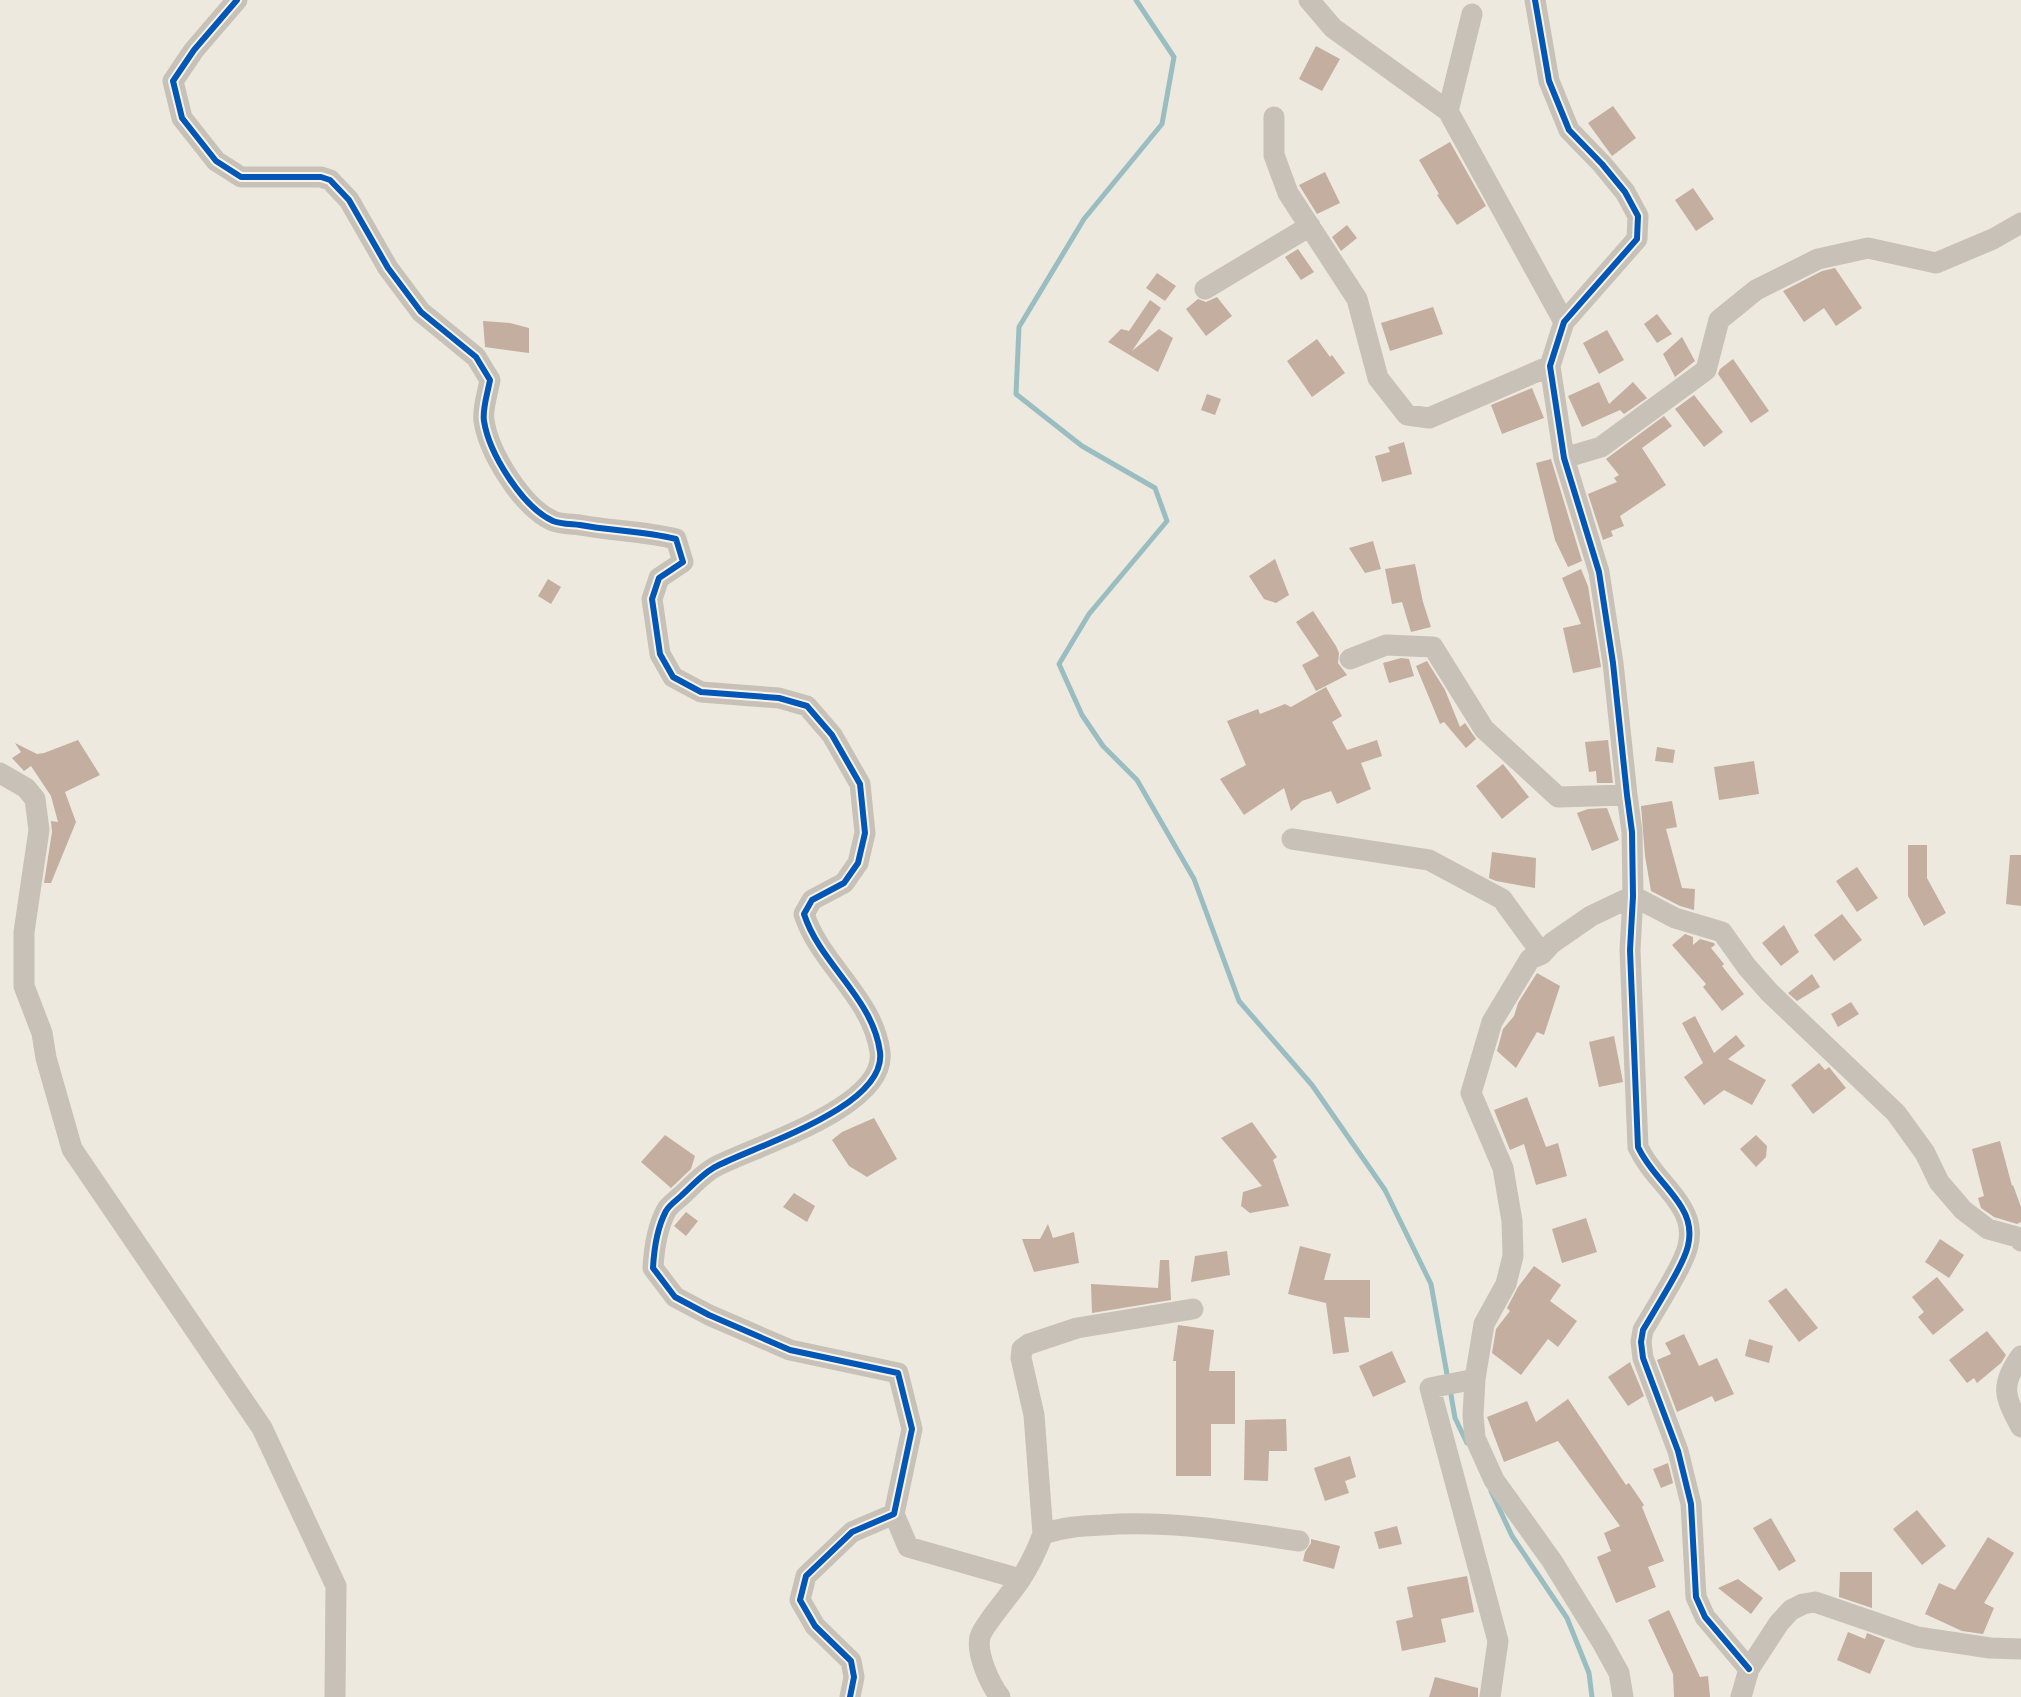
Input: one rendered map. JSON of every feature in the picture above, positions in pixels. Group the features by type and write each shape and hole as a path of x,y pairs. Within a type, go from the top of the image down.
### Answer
{"street":[{"path":"237,0 194,50 173,81 182,118 216,161 241,177 321,177 330,180 349,200 388,268 421,312 476,357 490,380 483,419 494,454 517,489 553,521 596,528 655,533 676,539 683,562 659,578 652,599 660,654 674,677 701,692 779,698 807,706 832,735 860,784 865,833 858,863 844,883 812,900 804,914 810,933 873,1023 880,1054 877,1069 868,1086 843,1107 764,1147 715,1167 694,1184 666,1209 654,1247 653,1268 675,1297 709,1315 790,1350 898,1373 912,1429 894,1514 908,1547 1020,1580"},
{"path":"1309,0 1333,28 1448,111 1564,322"},
{"path":"1534,0 1549,81 1569,130 1619,185 1638,216 1637,239 1564,322 1550,366 1564,458 1599,572 1613,663 1632,832 1633,896 1630,950 1638,1148 1652,1172 1683,1209 1689,1225 1690,1238 1687,1255 1643,1330 1641,1342 1643,1358 1678,1451 1691,1504 1696,1597 1705,1617 1749,1669"},
{"path":"1448,111 1472,14"},
{"path":"1274,117 1274,155 1288,193 1357,299 1378,378 1407,415 1429,418 1550,366"},
{"path":"1564,458 1601,447 1706,370 1719,320 1755,290 1818,259 1868,248 1936,263 1993,239 2021,223"},
{"path":"1205,289 1310,226"},
{"path":"1350,659 1386,645 1433,646 1484,729 1558,797 1627,795"},
{"path":"0,773 26,788 35,799 39,830 24,932 24,986 42,1033 46,1058 72,1149 262,1428 336,1586 335,1697"},
{"path":"1292,839 1429,860 1502,899 1542,954"},
{"path":"1623,1697 1619,1673 1602,1642 1552,1561 1494,1480 1482,1458 1475,1438 1473,1415 1475,1379 1484,1323 1506,1284 1513,1256 1512,1221 1503,1168 1471,1093 1492,1022 1530,959 1542,954 1552,943 1591,916 1633,896"},
{"path":"1633,896 1674,918 1722,932 1746,967 1770,993 1896,1113 1925,1153 1939,1182 1964,1210 1988,1229 2017,1237 2021,1241"},
{"path":"1000,1697 992,1687 981,1658 980,1636 1020,1580 1043,1534 1034,1415 1021,1358 1022,1349 1029,1344 1077,1328 1193,1309"},
{"path":"2021,1356 2011,1369 2005,1393 2021,1427"},
{"path":"1475,1379 1430,1388 1498,1641 1490,1697"},
{"path":"850,1697 854,1677 851,1661 815,1626 800,1600 805,1579 852,1532 894,1514"},
{"path":"1043,1534 1076,1526 1140,1522 1210,1527 1299,1541"},
{"path":"1741,1697 1749,1669 1779,1623 1791,1610 1803,1604 1815,1602 1917,1637 1990,1648 2021,1649"}],"building":[{"path":"1316,46 1340,59 1322,91 1299,79"},
{"path":"1613,106 1636,138 1612,156 1588,123"},
{"path":"1450,142 1486,206 1457,225 1437,195 1439,194 1419,160"},
{"path":"1325,172 1340,203 1317,214 1299,185"},
{"path":"1693,188 1714,219 1696,231 1675,200"},
{"path":"1347,225 1357,238 1341,251 1332,237"},
{"path":"1298,249 1314,272 1301,280 1285,257"},
{"path":"1835,268 1862,308 1836,326 1824,308 1804,322 1783,291 1822,271"},
{"path":"1157,273 1176,286 1165,301 1146,288"},
{"path":"1217,297 1232,316 1206,336 1186,309 1198,299 1206,302"},
{"path":"1150,300 1161,308 1132,351 1159,329 1173,338 1158,372 1108,342 1121,329 1129,331"},
{"path":"1433,307 1443,334 1390,351 1381,323"},
{"path":"1657,314 1672,334 1657,343 1644,324"},
{"path":"483,321 510,323 529,328 529,353 485,347"},
{"path":"1607,330 1624,360 1599,374 1583,343"},
{"path":"1682,337 1695,361 1675,377 1663,354"},
{"path":"1317,339 1345,373 1312,397 1287,361"},
{"path":"1733,359 1769,411 1751,423 1718,374 1720,369"},
{"path":"1599,382 1609,404 1633,382 1647,398 1624,414 1620,410 1582,427 1568,396"},
{"path":"1532,388 1544,418 1502,434 1491,405"},
{"path":"1207,394 1221,399 1215,415 1201,410"},
{"path":"1694,395 1723,432 1704,447 1675,409"},
{"path":"1664,416 1672,426 1642,448 1666,485 1620,516 1624,526 1611,531 1613,536 1603,540 1588,494 1617,482 1614,478 1619,475 1606,459"},
{"path":"1404,442 1412,474 1382,482 1375,456 1390,452 1388,447"},
{"path":"1551,459 1582,561 1568,567 1555,540 1536,463"},
{"path":"1373,541 1381,569 1365,573 1349,548"},
{"path":"1275,559 1289,595 1276,603 1264,599 1249,576"},
{"path":"1415,564 1431,627 1411,632 1402,602 1392,604 1385,569"},
{"path":"1581,569 1588,586 1601,667 1573,673 1563,628 1581,624 1562,578"},
{"path":"548,579 561,587 551,604 538,596"},
{"path":"1313,611 1336,646 1339,653 1338,663 1347,675 1316,691 1302,665 1319,656 1296,622"},
{"path":"1401,658 1409,659 1414,676 1389,683 1383,663"},
{"path":"1427,661 1445,690 1460,727 1465,723 1476,739 1466,748 1444,722 1440,724 1416,666"},
{"path":"1326,687 1342,716 1332,722 1347,750 1377,740 1382,756 1361,763 1371,789 1337,804 1331,791 1302,801 1291,811 1284,788 1244,815 1220,779 1246,765 1227,721 1258,709 1260,714 1285,704 1291,707"},
{"path":"78,740 100,775 65,792 76,822 51,883 44,883 52,832 51,821 58,822 51,796 31,766 24,771 12,758 21,752 15,743 37,754"},
{"path":"1608,740 1613,783 1597,783 1596,771 1589,772 1585,742"},
{"path":"1657,747 1675,750 1673,763 1655,761"},
{"path":"1754,761 1759,794 1719,800 1714,767"},
{"path":"1503,764 1529,797 1502,819 1476,786"},
{"path":"1672,801 1677,827 1666,829 1682,888 1695,889 1694,910 1680,906 1651,891 1645,856 1641,806"},
{"path":"1607,808 1619,840 1592,851 1577,813 1588,809"},
{"path":"1908,845 1927,845 1927,878 1946,913 1924,926 1908,896"},
{"path":"1492,852 1536,858 1535,888 1489,878"},
{"path":"2010,855 2021,855 2021,906 2006,904"},
{"path":"1857,867 1878,898 1857,912 1836,881"},
{"path":"1842,914 1862,940 1834,961 1814,935"},
{"path":"1784,925 1799,952 1781,966 1762,943"},
{"path":"1685,934 1693,937 1693,945 1700,939 1714,943 1715,945 1711,948 1744,994 1722,1011 1703,987 1706,984 1672,945"},
{"path":"1537,973 1560,986 1544,1035 1537,1032 1516,1068 1497,1051 1503,1029 1514,1016 1518,1003"},
{"path":"1812,974 1820,987 1797,1001 1788,993"},
{"path":"1851,1002 1859,1014 1838,1027 1831,1014"},
{"path":"1695,1016 1714,1053 1736,1035 1745,1046 1728,1059 1766,1080 1752,1105 1724,1090 1704,1105 1684,1077 1703,1063 1682,1023"},
{"path":"1614,1036 1623,1082 1599,1087 1589,1042"},
{"path":"1819,1063 1825,1070 1829,1067 1846,1088 1813,1114 1791,1085"},
{"path":"1527,1097 1546,1147 1558,1143 1567,1176 1536,1185 1524,1144 1510,1150 1494,1110"},
{"path":"874,1118 897,1159 867,1177 849,1166 832,1140 842,1132"},
{"path":"1252,1122 1277,1157 1273,1160 1289,1206 1250,1213 1241,1206 1243,1192 1262,1186 1221,1138"},
{"path":"665,1135 695,1156 691,1169 671,1188 641,1162"},
{"path":"1756,1135 1767,1146 1766,1157 1756,1167 1740,1149"},
{"path":"2000,1141 2012,1186 2021,1207 2021,1222 2017,1224 1994,1217 1981,1208 1978,1198 1984,1196 1972,1149"},
{"path":"794,1193 815,1206 807,1222 783,1207"},
{"path":"686,1212 698,1221 686,1236 674,1226"},
{"path":"1586,1218 1597,1252 1562,1263 1552,1229"},
{"path":"1048,1224 1053,1238 1074,1232 1079,1263 1034,1272 1022,1239 1040,1239"},
{"path":"1940,1239 1964,1255 1949,1278 1925,1262"},
{"path":"1300,1246 1331,1254 1324,1280 1370,1280 1370,1318 1344,1317 1349,1352 1333,1354 1326,1303 1288,1294"},
{"path":"1227,1251 1230,1275 1191,1282 1195,1256"},
{"path":"1160,1260 1169,1260 1171,1300 1092,1313 1091,1284 1158,1288"},
{"path":"1534,1266 1561,1285 1550,1301 1577,1321 1558,1347 1548,1339 1521,1375 1492,1353 1496,1329 1510,1311 1507,1308 1518,1287"},
{"path":"1937,1277 1964,1310 1933,1335 1918,1317 1924,1312 1912,1297"},
{"path":"1786,1288 1818,1328 1799,1342 1768,1301"},
{"path":"1178,1325 1214,1330 1209,1371 1235,1371 1235,1424 1211,1424 1211,1476 1176,1476 1176,1361 1173,1361"},
{"path":"1987,1331 2006,1355 2001,1363 1977,1383 1974,1378 1967,1383 1949,1360"},
{"path":"1684,1334 1699,1366 1717,1358 1734,1394 1715,1402 1712,1396 1677,1412 1657,1360 1671,1354 1665,1343"},
{"path":"1749,1339 1773,1346 1769,1363 1745,1356"},
{"path":"1392,1351 1406,1382 1373,1397 1359,1366"},
{"path":"1630,1362 1644,1396 1628,1406 1608,1377"},
{"path":"1568,1399 1626,1485 1629,1483 1644,1505 1642,1507 1664,1561 1648,1567 1656,1587 1616,1603 1597,1557 1611,1551 1604,1533 1620,1526 1558,1441 1504,1462 1487,1417 1527,1401 1536,1422"},
{"path":"1286,1419 1287,1451 1269,1451 1268,1481 1244,1480 1245,1420"},
{"path":"1350,1456 1356,1477 1345,1481 1349,1493 1325,1501 1314,1468"},
{"path":"1668,1463 1673,1483 1661,1488 1653,1469"},
{"path":"1917,1510 1946,1546 1922,1565 1893,1529"},
{"path":"1771,1518 1796,1561 1779,1571 1753,1528"},
{"path":"1397,1526 1402,1544 1379,1549 1374,1532"},
{"path":"1988,1537 2014,1553 1984,1603 1994,1608 1983,1634 1962,1631 1925,1614 1939,1583 1955,1590"},
{"path":"1311,1539 1340,1546 1334,1569 1303,1561"},
{"path":"1840,1572 1872,1572 1872,1608 1839,1597"},
{"path":"1467,1576 1474,1612 1441,1619 1446,1642 1402,1651 1396,1621 1413,1617 1407,1587"},
{"path":"1738,1579 1763,1598 1751,1614 1718,1588"},
{"path":"1669,1610 1700,1677 1708,1676 1710,1697 1674,1697 1673,1674 1648,1620"},
{"path":"1848,1632 1865,1639 1867,1633 1885,1640 1870,1674 1837,1660"},
{"path":"1435,1677 1478,1688 1478,1697 1429,1697"}],"waterway":[{"path":"1136,0 1174,57 1162,124 1084,219 1019,327 1016,394 1082,446 1155,488 1167,521 1089,614 1059,664 1082,715 1103,746 1137,780 1194,879 1239,1001 1312,1085 1385,1190 1431,1284 1448,1380"},
{"path":"1450,1389 1455,1418 1467,1443"},
{"path":"1491,1491 1512,1536 1567,1618 1589,1673 1592,1697"}],"cycle path":[{"path":"237,0 194,50 173,81 182,118 216,161 241,177 321,177 330,180 349,200 388,268 421,312 476,357 490,380 484,411 487,434 509,478 530,504 541,514 556,522 676,539 683,562 659,578 652,599 660,654 673,677 701,692 779,698 807,706 832,735 860,784 865,833 858,863 844,883 812,900 804,914 822,949 867,1015 880,1052 877,1072 863,1090 842,1107 787,1136 717,1166 703,1175 666,1211 656,1239 653,1268 675,1297 709,1315 790,1350 898,1373 912,1429 894,1514 852,1532 806,1576 800,1600 815,1626 851,1661 854,1677 850,1697"},
{"path":"1535,0 1549,81 1569,130 1625,192 1638,216 1637,239 1564,322 1550,366 1564,458 1599,572 1613,663 1632,832 1633,896 1630,950 1638,1147 1648,1164 1682,1208 1689,1228 1688,1248 1684,1257 1643,1330 1641,1342 1643,1358 1678,1451 1691,1504 1696,1597 1705,1617 1749,1669"}]}
